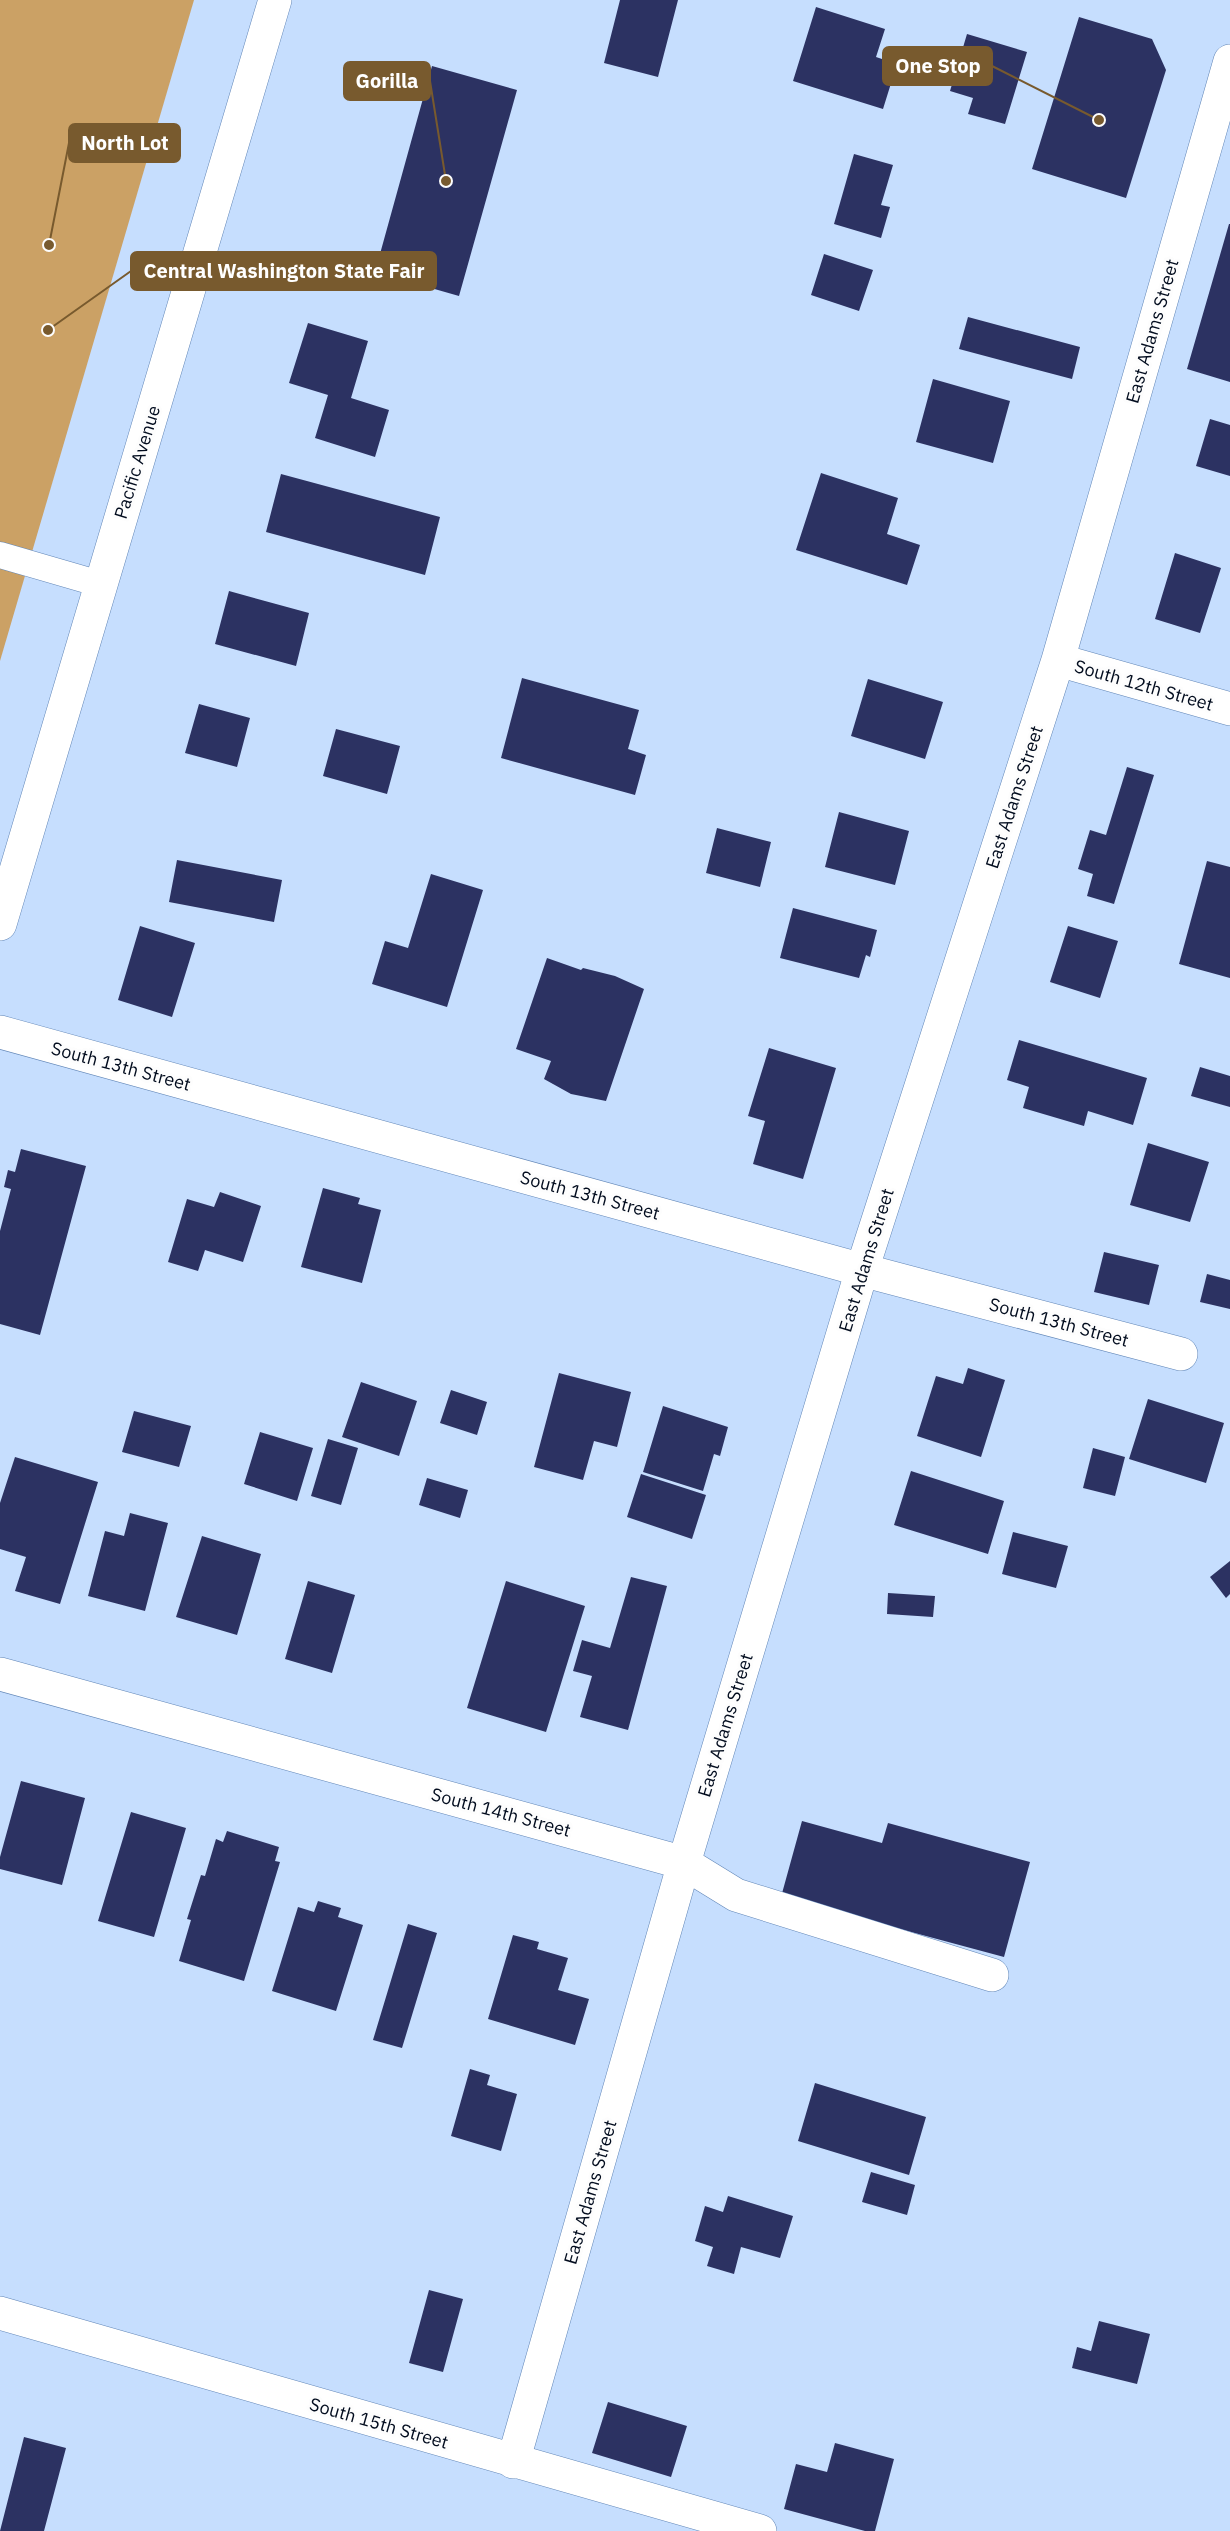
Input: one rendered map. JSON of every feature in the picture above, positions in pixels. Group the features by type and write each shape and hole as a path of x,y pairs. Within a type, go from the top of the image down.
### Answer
{"street":[{"name":"Pacific Avenue","path":"0,924 275,0"},
{"name":"East Adams Street","path":"513,2462 684,1863 862,1270 1058,660 1230,61"},
{"name":"South 12th Street","path":"1058,660 1230,709"},
{"name":"South 13th Street","path":"0,1032 862,1270 1181,1354"},
{"name":"South 14th Street","path":"0,1674 684,1863 736,1895 992,1975"},
{"name":"South 15th Street","path":"0,2313 760,2531"}],"lane":[{"path":"0,555 100,584"}],"shaded area":[{"path":"0,0 194,0 0,661"}],"building":[{"path":"620,0 678,0 658,77 604,63"},
{"path":"816,7 885,29 876,57 897,64 883,109 793,81"},
{"path":"1079,17 1152,39 1166,70 1126,198 1032,169"},
{"path":"967,34 1027,52 1005,124 968,114 973,98 950,91"},
{"path":"432,66 517,90 459,296 375,272"},
{"path":"854,154 893,165 881,205 890,207 881,238 834,224"},
{"path":"1230,224 1230,382 1187,369"},
{"path":"824,254 873,270 859,311 811,295"},
{"path":"968,317 1080,347 1072,379 959,349"},
{"path":"308,323 368,341 351,398 389,410 375,457 315,438 328,395 289,383"},
{"path":"933,379 1010,401 993,463 916,442"},
{"path":"1210,419 1230,425 1230,476 1196,466"},
{"path":"821,473 898,498 887,534 920,545 907,585 796,550"},
{"path":"281,474 440,517 425,575 266,532"},
{"path":"1175,553 1221,568 1200,633 1155,619"},
{"path":"229,591 309,613 296,666 215,644"},
{"path":"522,678 639,710 628,749 646,755 635,795 501,758"},
{"path":"868,679 943,702 925,759 851,736"},
{"path":"199,704 250,718 237,767 185,753"},
{"path":"336,729 400,746 387,794 323,776"},
{"path":"1127,767 1154,775 1114,904 1087,896 1093,874 1078,869 1090,830 1106,835"},
{"path":"839,812 909,831 895,885 825,867"},
{"path":"717,828 771,842 760,887 706,873"},
{"path":"177,860 282,880 274,922 169,902"},
{"path":"1207,861 1230,867 1230,978 1179,964"},
{"path":"431,874 483,890 447,1007 372,984 385,941 408,948"},
{"path":"793,908 877,930 870,957 866,955 859,978 780,958"},
{"path":"140,926 195,943 172,1017 118,1000"},
{"path":"1068,926 1118,941 1100,998 1050,982"},
{"path":"547,958 581,970 583,968 615,976 644,989 606,1101 571,1094 544,1079 551,1061 516,1049"},
{"path":"1019,1040 1147,1078 1133,1125 1088,1111 1084,1126 1023,1108 1029,1087 1007,1080"},
{"path":"769,1048 836,1068 803,1179 753,1164 765,1121 748,1116"},
{"path":"1200,1067 1230,1076 1230,1107 1191,1096"},
{"path":"1148,1143 1209,1162 1190,1222 1130,1205"},
{"path":"21,1149 86,1166 40,1335 0,1324 0,1231 11,1189 4,1187 8,1170 15,1172"},
{"path":"323,1188 360,1198 358,1204 381,1210 362,1283 301,1267"},
{"path":"220,1192 261,1206 243,1262 205,1250 198,1271 168,1262 187,1199 214,1207"},
{"path":"1104,1252 1159,1265 1149,1305 1094,1292"},
{"path":"1207,1274 1230,1280 1230,1309 1200,1302"},
{"path":"968,1368 1005,1380 981,1457 917,1436 936,1376 963,1384"},
{"path":"559,1373 631,1392 617,1447 594,1441 583,1480 534,1467"},
{"path":"361,1382 417,1401 399,1456 342,1437"},
{"path":"451,1390 487,1402 477,1435 440,1423"},
{"path":"1148,1399 1224,1423 1206,1483 1129,1459"},
{"path":"663,1406 728,1427 720,1456 714,1454 703,1491 643,1472"},
{"path":"134,1411 191,1426 179,1467 122,1452"},
{"path":"260,1432 313,1448 297,1501 244,1484"},
{"path":"328,1439 358,1448 341,1505 311,1496"},
{"path":"1093,1448 1125,1457 1115,1496 1083,1488"},
{"path":"15,1457 98,1482 60,1604 15,1591 26,1557 0,1549 0,1503"},
{"path":"911,1471 1004,1501 988,1554 894,1525"},
{"path":"641,1474 706,1495 692,1539 627,1517"},
{"path":"427,1478 468,1490 460,1518 419,1505"},
{"path":"130,1513 168,1523 145,1611 88,1596 105,1531 124,1536"},
{"path":"1013,1532 1068,1546 1056,1588 1002,1574"},
{"path":"202,1536 261,1554 237,1635 176,1617"},
{"path":"1230,1561 1230,1594 1226,1598 1210,1577"},
{"path":"631,1577 667,1586 628,1730 580,1717 592,1676 573,1671 582,1640 610,1648"},
{"path":"308,1581 355,1595 332,1673 285,1659"},
{"path":"506,1581 585,1606 546,1732 467,1708"},
{"path":"888,1593 935,1596 933,1617 887,1614"},
{"path":"21,1781 85,1798 62,1885 0,1869 0,1857"},
{"path":"131,1812 186,1828 154,1937 98,1921"},
{"path":"802,1821 882,1843 888,1823 1030,1862 1004,1957 781,1897"},
{"path":"227,1831 279,1847 275,1861 280,1862 244,1981 179,1961 191,1920 187,1919 201,1875 205,1876 216,1839 223,1842"},
{"path":"318,1901 341,1908 338,1917 363,1925 336,2011 272,1991 298,1907 314,1912"},
{"path":"408,1924 437,1933 402,2048 373,2040"},
{"path":"513,1935 539,1942 537,1949 568,1958 558,1990 589,1999 575,2045 488,2019"},
{"path":"470,2069 490,2075 487,2085 517,2094 501,2151 451,2136"},
{"path":"815,2083 926,2117 909,2175 798,2141"},
{"path":"871,2172 915,2185 907,2215 862,2202"},
{"path":"728,2196 793,2216 780,2258 741,2247 734,2274 707,2266 713,2247 695,2241 705,2206 723,2212"},
{"path":"429,2290 463,2299 443,2372 409,2363"},
{"path":"1099,2321 1150,2334 1137,2384 1072,2368 1077,2347 1091,2351"},
{"path":"608,2402 687,2426 671,2477 592,2453"},
{"path":"24,2437 66,2448 44,2531 0,2531"},
{"path":"835,2443 894,2459 875,2531 865,2531 784,2509 796,2464 827,2472"}],"place":[{"name":"One Stop","path":"1099,120"},
{"name":"Gorilla","path":"446,181"},
{"name":"North Lot","path":"49,245"},
{"name":"Central Washington State Fair","path":"48,330"}]}
